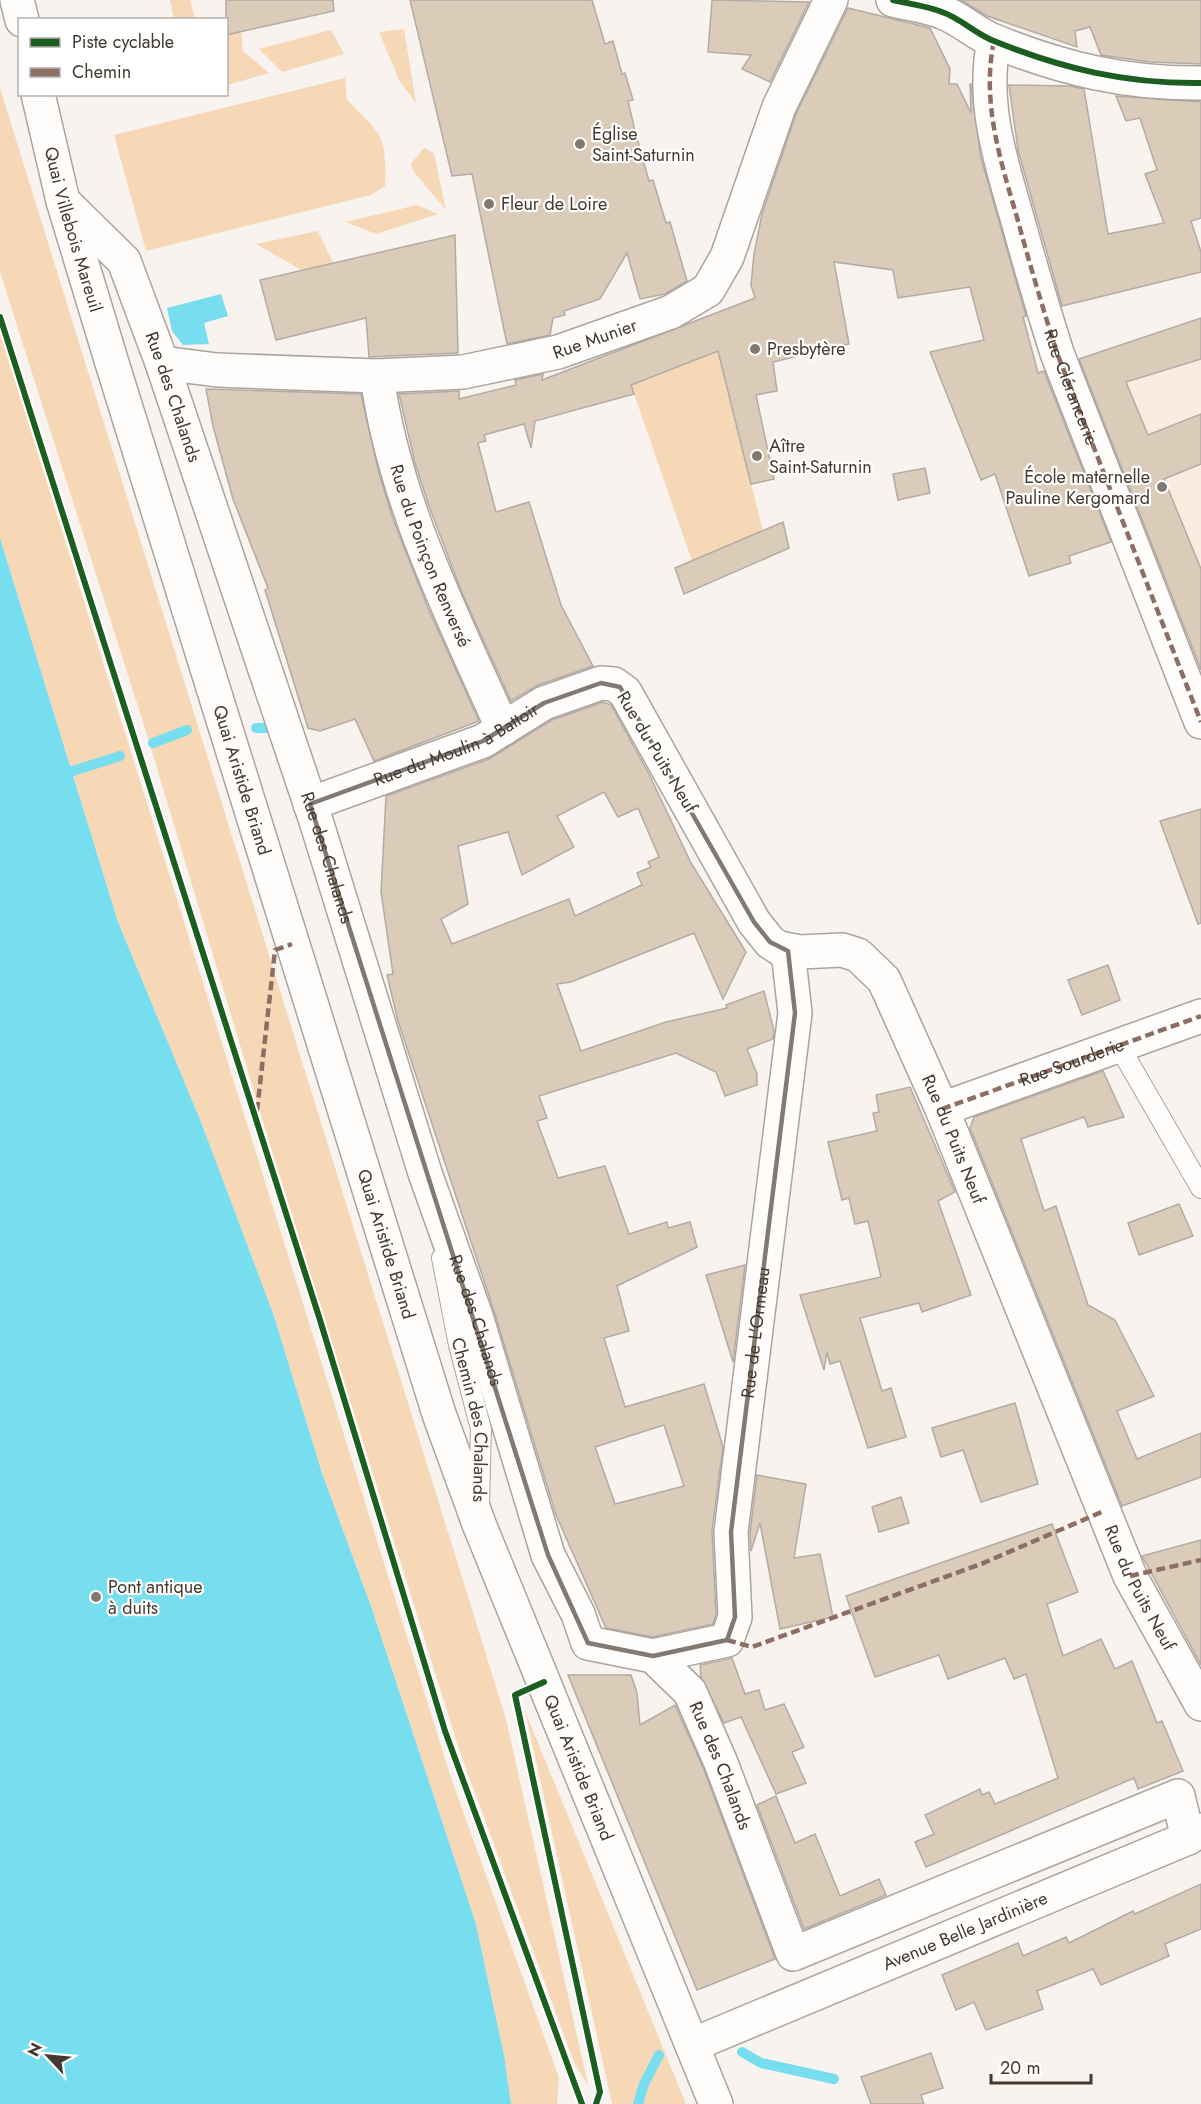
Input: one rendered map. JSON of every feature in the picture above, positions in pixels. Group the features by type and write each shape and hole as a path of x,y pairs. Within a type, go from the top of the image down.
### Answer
{"street":[{"path":"17,0 22,18"},
{"name":"Rue Munier","path":"162,363 217,370 377,376 463,372 558,352 671,312 708,290 727,257 779,107 831,0"},
{"path":"893,0 944,6 994,41 1074,69 1122,80 1163,83 1201,82"},
{"name":"Rue Clérancerie","path":"994,41 988,69 995,137 1042,304 1058,353 1192,671 1201,722"},
{"name":"Quai Villebois Mareuil","path":"38,96 63,201 112,363"},
{"name":"Rue des Chalands","path":"63,201 131,260 162,363 310,804 424,1173 476,1316 548,1555 578,1614 588,1643 653,1656 690,1692 721,1763 793,1954 1178,1796 1195,1834"},
{"name":"Quai Aristide Briand","path":"112,363 403,1304 479,1524 716,2104"},
{"name":"Rue du Poinçon Renversé","path":"377,376 402,489 429,564 503,729"},
{"name":"Rue du Moulin à Battoir","path":"310,804 483,741 544,703 601,683"},
{"name":"Rue du Puits Neuf","path":"601,683 614,684 625,692 754,922 770,942 788,951 842,950 858,955 871,965 884,980 942,1109 1130,1576 1201,1704"},
{"name":"Rue de L'Ormeau","path":"653,1656 727,1640 735,1617 731,1532 795,1013 788,951"},
{"name":"Rue Sourderie","path":"942,1109 1201,1016"},
{"name":"Avenue Belle Jardinière","path":"692,2045 1195,1834"}],"lane":[{"path":"1119,1046 1201,1188"},
{"name":"Chemin des Chalands","path":"424,1173 459,1345 481,1429 479,1524"}],"highlighted area":[{"path":"601,683 620,687 754,922 770,942 788,951 795,1013 731,1532 735,1617 727,1640 653,1656 588,1643 548,1555 310,804 483,741 544,703"}],"shaded area":[{"path":"170,0 190,0 195,18 174,18"},
{"path":"404,29 416,103 399,80 379,32"},
{"path":"331,30 344,54 282,72 259,49"},
{"path":"241,31 243,51 269,73 228,85 228,35"},
{"path":"345,78 347,100 380,137 385,157 385,186 371,195 146,251 114,135"},
{"path":"0,88 506,1719 588,2085 575,2065 459,1749 271,1148 148,738 0,272"},
{"path":"424,148 434,153 446,210 414,172 411,164"},
{"path":"417,205 438,214 376,234 346,222"},
{"path":"318,231 334,265 305,272 256,244"},
{"path":"0,332 451,1778 559,2078 557,2104 511,2104 504,2055 476,1924 372,1609 322,1473 274,1316 201,1122 118,922 0,538"},
{"name":"École maternelle Pauline Kergomard","path":"1201,345 1201,638 1183,630 1081,384"},
{"path":"718,351 763,531 692,561 631,385"},
{"path":"525,1711 686,2104 612,2104"}],"water":[{"path":"221,294 228,316 204,323 209,344 183,345 172,331 167,308"},
{"path":"0,538 118,922 201,1122 274,1316 322,1473 372,1609 476,1924 504,2055 511,2104 0,2104"}],"building":[{"path":"226,0 333,0 334,11 228,35 228,18 226,18"},
{"path":"410,0 592,0 605,44 613,41 622,74 625,73 633,100 628,101 649,181 653,180 666,223 670,222 687,281 665,294 640,299 627,253 600,299 564,311 565,315 553,318 550,335 507,344 472,174 452,176"},
{"path":"712,0 809,2 770,82 742,69 751,55 708,52"},
{"path":"961,0 1201,0 1201,64 1149,62 1101,55 1090,27 1075,31 1077,47 987,16"},
{"path":"848,8 930,28 950,69 949,84 957,84 971,113 971,84 981,158 1026,316 1023,317 1038,373 1044,371 1111,542 1069,556 1071,563 1029,576 995,474 981,480 930,352 984,340 970,287 898,298 893,270 834,262 849,344 773,362 777,391 756,395 774,479 751,484 718,351 631,385 634,394 535,421 531,448 524,424 484,435 486,441 478,443 496,512 529,502 561,605 593,666 538,685 511,701 462,593 429,506 415,463 399,394 459,391 459,399 516,385 515,380 543,374 542,380 755,298 751,285 762,214 796,114"},
{"path":"1009,85 1070,86 1084,89 1108,234 1164,223 1145,174 1157,170 1140,118 1126,121 1116,96 1201,102 1201,218 1191,221 1201,252 1201,272 1062,306 1018,150"},
{"path":"455,235 458,353 369,357 366,318 276,340 260,280"},
{"name":"École maternelle Pauline Kergomard","path":"1201,318 1201,359 1126,382 1148,435 1201,414 1201,464 1164,479 1201,569 1201,670 1079,359"},
{"path":"206,389 361,394 379,473 393,519 428,608 479,721 374,761 355,719 320,731 308,728 265,590 268,588 233,499 213,426"},
{"path":"925,468 930,493 898,500 893,474"},
{"path":"783,522 789,548 684,594 675,568"},
{"path":"603,702 611,705 649,774 691,863 746,952 723,999 694,933 571,982 557,984 581,1051 666,1022 727,1008 726,1005 764,991 774,1031 773,1039 747,1049 757,1074 757,1085 725,1096 716,1072 676,1053 539,1096 547,1118 537,1121 558,1178 605,1166 629,1234 667,1222 668,1228 690,1222 697,1247 617,1286 629,1331 604,1338 625,1407 704,1384 723,1447 712,1530 716,1614 713,1624 653,1637 606,1628 556,1515 494,1311 398,1021 387,975 393,974 381,892 386,796 489,759 552,720","holes":["604,792 618,817 638,808 659,857 648,862 651,867 637,873 642,885 575,916 569,899 452,944 441,919 468,904 458,846 508,832 522,875 574,847 557,816","664,1425 684,1486 615,1504 595,1447"]},
{"path":"1201,809 1201,923 1198,924 1160,821"},
{"path":"1108,965 1120,1000 1082,1015 1068,980"},
{"path":"1103,1071 1124,1117 1088,1127 1084,1117 1021,1139 1044,1211 1056,1206 1088,1305 1115,1320 1154,1396 1117,1411 1137,1459 1201,1433 1201,1477 1122,1506 970,1128 974,1117"},
{"path":"910,1087 955,1192 938,1201 971,1295 922,1312 919,1303 860,1318 882,1391 891,1388 906,1437 868,1448 840,1361 830,1364 827,1352 824,1370 800,1295 881,1277 868,1221 855,1224 849,1198 842,1200 828,1142 877,1131 873,1113 879,1112 876,1095"},
{"path":"1179,1204 1193,1236 1139,1255 1128,1223"},
{"path":"745,1265 733,1362 706,1275"},
{"path":"1015,1403 1038,1484 981,1502 963,1450 941,1457 932,1428"},
{"path":"757,1475 806,1484 794,1558 820,1554 833,1617 780,1629 760,1523 751,1551 750,1533"},
{"path":"901,1497 909,1523 879,1532 872,1507"},
{"path":"1052,1524 1078,1592 1047,1604 1063,1656 1101,1639 1115,1669 1132,1661 1157,1723 1162,1721 1183,1771 1138,1789 1134,1778 926,1867 915,1842 934,1834 925,1815 980,1789 982,1795 989,1792 995,1804 1058,1778 1026,1674 1014,1679 1005,1658 948,1679 939,1655 875,1677 846,1596"},
{"path":"1201,1540 1201,1665 1142,1556"},
{"path":"732,1658 745,1694 759,1690 765,1710 784,1704 804,1747 792,1752 806,1783 776,1794 741,1717 724,1723 701,1677 700,1665"},
{"path":"568,1675 631,1675 637,1693 640,1725 675,1705 704,1770 775,1959 697,1990"},
{"path":"776,1796 795,1843 815,1834 840,1896 879,1879 886,1895 804,1929 757,1805"},
{"path":"1201,1884 1201,1929 1165,1944 1169,1956 1101,1985 1093,1969 1037,1991 1043,2009 986,2030 974,2002 956,2010 942,1975 1018,1943 1023,1956 1066,1937 1069,1943 1133,1911 1135,1914"},
{"path":"931,2053 943,2088 921,2095 924,2104 871,2104 861,2077"}],"waterway":[{"path":"256,728 272,728"},
{"path":"153,743 187,730"},
{"path":"60,775 120,756"},
{"path":"742,2052 761,2063 834,2079"},
{"path":"638,2104 644,2084 659,2055"}],"marked path":[{"path":"994,41 990,87 995,132 1005,177 1042,304 1057,353 1201,722"},
{"path":"257,1111 275,950 292,944"},
{"path":"942,1109 1201,1016"},
{"path":"727,1640 752,1647 981,1564 1104,1511"},
{"path":"1130,1576 1201,1560"}],"cycle path":[{"path":"893,0 942,12 994,41 1070,67 1121,78 1201,83"},
{"path":"0,317 320,1320 445,1731 582,2104"},
{"path":"544,1682 515,1695 600,2092 596,2104"}],"place":[{"name":"Église Saint-Saturnin","path":"580,144"},
{"name":"Fleur de Loire","path":"489,204"},
{"name":"Presbytère","path":"755,349"},
{"name":"Aître Saint-Saturnin","path":"757,456"},
{"name":"École maternelle Pauline Kergomard","path":"1162,487"},
{"name":"Pont antique à duits","path":"96,1597"}]}
